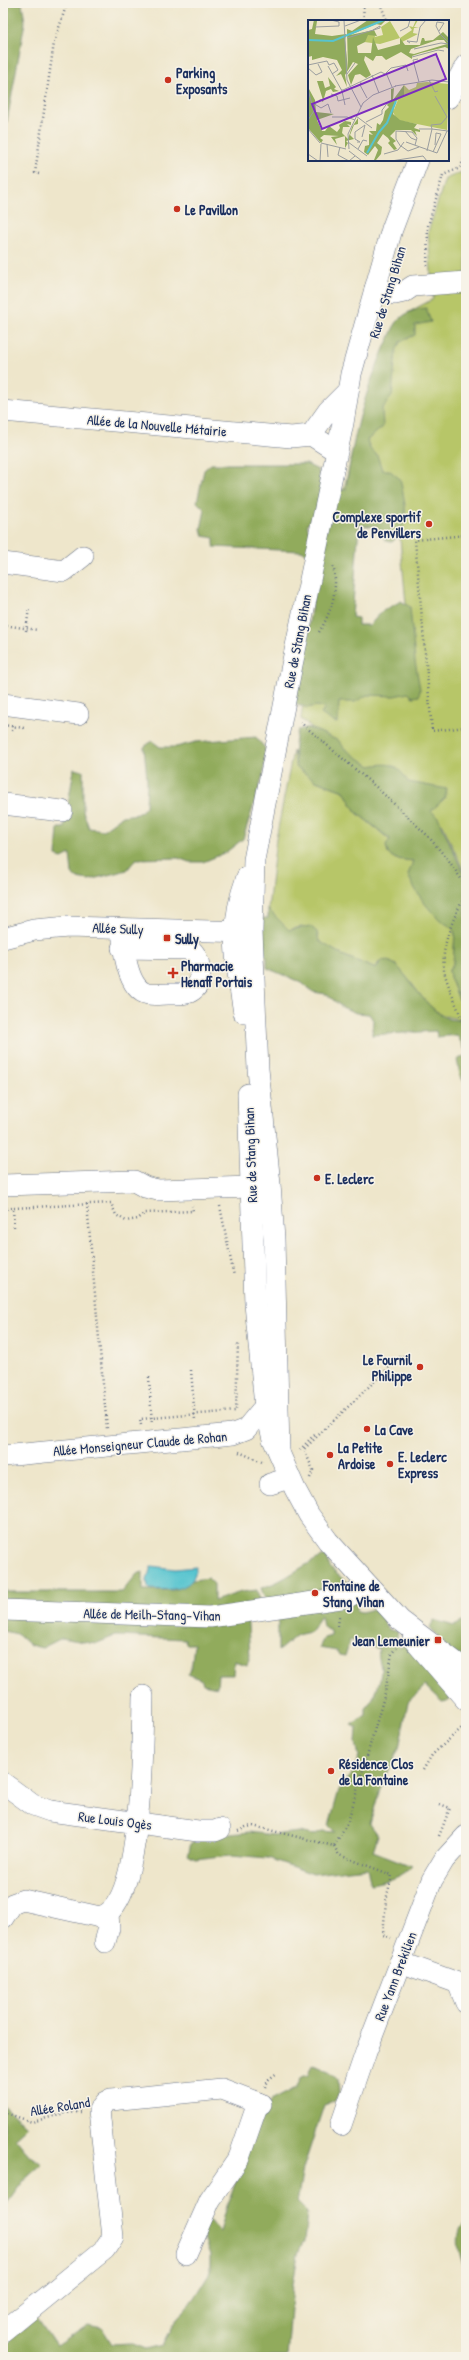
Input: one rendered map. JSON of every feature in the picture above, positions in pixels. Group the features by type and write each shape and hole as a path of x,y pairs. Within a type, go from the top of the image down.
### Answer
{"street":[{"path":"449,96 466,65"},
{"name":"Rue de Stang Bihan","path":"343,423 355,394 402,200 418,161"},
{"name":"Rue de Stang Bihan","path":"286,1470 270,1184 258,1069 254,991 249,982 247,971 240,894 254,860 289,714 336,451 343,423 347,392 356,352 381,291 426,161"},
{"path":"381,291 401,293 413,286 466,282"},
{"path":"336,451 311,435 328,411 347,392"},
{"name":"Allée de la Nouvelle Métairie","path":"3,412 298,438 311,435"},
{"path":"3,563 64,571 83,556"},
{"path":"3,704 78,714"},
{"path":"3,804 62,811"},
{"name":"Allée Sully","path":"3,938 27,932 63,928 123,938 243,931"},
{"name":"Rue de Stang Bihan","path":"243,931 234,954 244,1016 253,1264 265,1406 273,1439 286,1470 309,1515 322,1534 404,1626 431,1662 466,1700"},
{"path":"248,1115 257,1133 263,1214 274,1239 253,1264"},
{"path":"3,1185 134,1181 145,1188 158,1190 251,1187"},
{"name":"Allée Monseigneur Claude de Rohan","path":"3,1456 227,1435 246,1429 265,1406"},
{"name":"Allée de Meilh-Stang-Vihan","path":"3,1610 210,1617 348,1597 368,1586"},
{"name":"Rue de Stang Bihan","path":"404,1626 466,1670"},
{"path":"3,1918 12,1904 23,1900 100,1917 108,1914 119,1901 131,1857 141,1790 143,1696"},
{"name":"Rue Louis Ogès","path":"7,1789 33,1805 50,1811 137,1822 198,1832 215,1832 220,1829"},
{"name":"Rue Yann Brekilien","path":"341,2125 403,1953 436,1871 466,1836"},
{"path":"105,1942 109,1928 108,1914"},
{"path":"403,1953 458,1983 466,2003"},
{"path":"3,2332 105,2249 113,2237 99,2110 105,2102 111,2100 222,2088 259,2103 239,2158 210,2200 186,2254"}],"path":[{"path":"39,174 35,173 54,43 67,3"},
{"path":"363,3 364,20"},
{"path":"380,3 387,20"},
{"path":"427,285 427,233 432,208 443,175 460,168 466,155"},
{"path":"466,535 415,540 432,731 466,727"},
{"path":"26,630 29,608"},
{"path":"3,625 26,630 38,630"},
{"path":"289,714 302,722 376,787 427,835 466,885"},
{"path":"3,725 24,728"},
{"path":"466,821 466,839"},
{"path":"466,894 450,926 444,957 444,971 466,1030"},
{"path":"3,1209 111,1203 116,1215 126,1221 138,1219 145,1213 193,1211 192,1204"},
{"path":"87,1204 108,1446"},
{"path":"220,1205 235,1281"},
{"path":"13,1208 14,1226"},
{"path":"148,1442 140,1419 236,1411 239,1335"},
{"path":"227,1435 231,1447 239,1452 267,1464 311,1477 313,1470 304,1448 402,1355 406,1360"},
{"path":"379,1356 389,1367"},
{"path":"192,1370 197,1439"},
{"path":"148,1442 152,1418 149,1377"},
{"path":"305,1463 300,1449 313,1436 320,1433"},
{"path":"334,1846 350,1816 385,1693 392,1653 404,1626"},
{"path":"424,1770 432,1756 466,1724"},
{"path":"220,1829 235,1832 253,1826 334,1846 339,1855 392,1875 386,1900 383,1935 403,1953"},
{"name":"Allée Roland","path":"3,2112 32,2122 65,2113 99,2110"}],"green space":[{"path":"3,3 22,3 25,22 3,143"},
{"name":"Complexe sportif de Penvillers","path":"466,166 466,876 442,823 394,800 301,719 304,695 413,680 399,528 341,500 367,403 393,329 405,315 433,299 428,232 445,179 464,171"},
{"path":"426,308 431,322 415,325 415,335 400,342 396,351 392,396 382,409 383,427 367,440 370,449 377,455 382,470 389,470 400,479 405,505 405,521 398,535 392,542 386,541 376,527 359,525 352,617 358,618 358,625 370,625 381,612 401,601 410,607 415,661 420,689 419,696 413,697 408,693 394,696 367,695 355,702 339,702 338,722 335,723 321,714 325,708 317,706 307,708 295,703 320,558 301,551 214,547 214,538 203,536 201,529 205,510 197,502 204,470 211,464 306,464 318,470 321,493 316,511 307,525 310,533 331,493 346,489 360,415 378,361 394,327 406,314 414,310"},
{"path":"305,728 313,729 339,741 345,749 370,766 383,764 393,766 400,771 408,782 447,789 445,798 431,811 438,817 466,879 466,1001 459,1000 450,977 449,970 453,964 455,933 452,928 439,919 430,909 414,887 408,875 413,861 396,859 388,854 386,846 390,839 356,812 344,791 316,781 296,767 295,748 298,730"},
{"path":"256,737 265,748 264,772 243,839 225,853 203,862 189,862 178,858 136,859 127,870 89,880 76,878 72,873 70,854 62,858 56,856 58,828 64,828 74,769 83,771 83,811 89,828 103,830 122,816 138,814 146,807 147,780 144,747 152,741 160,747 176,747 196,742"},
{"path":"293,751 296,767 316,781 344,791 356,812 390,840 388,854 396,859 414,861 440,919 452,927 455,934 453,964 449,970 450,977 459,1000 466,1001 465,1018 451,1018 430,1006 397,967 387,960 378,963 376,969 342,955 318,941 317,932 301,927 289,930 268,909 276,839"},
{"path":"268,909 289,930 310,926 317,932 319,941 342,955 376,969 381,960 388,961 396,965 426,1002 436,1011 446,1018 456,1020 466,1016 466,1052 457,1035 437,1037 436,1031 372,1035 373,1020 369,1014 356,1013 342,1007 326,994 313,992 302,983 267,968 267,958 262,948 263,918 268,918"},
{"path":"466,1055 466,1086 460,1075 457,1060"},
{"path":"325,1556 331,1569 355,1589 357,1611 362,1612 377,1608 386,1617 384,1623 387,1629 398,1632 396,1641 399,1648 409,1642 451,1694 448,1701 442,1702 425,1686 408,1702 399,1748 379,1792 370,1824 378,1835 373,1851 412,1866 399,1876 371,1884 367,1868 313,1874 268,1858 231,1855 195,1859 188,1855 191,1843 203,1837 249,1832 273,1835 299,1832 313,1835 322,1831 335,1832 329,1826 339,1790 352,1774 359,1756 356,1743 357,1728 351,1725 366,1715 366,1707 372,1700 376,1690 380,1679 381,1670 378,1655 379,1649 350,1640 345,1656 339,1655 337,1651 319,1648 324,1638 331,1636 331,1631 323,1627 321,1616 310,1632 297,1635 278,1651 278,1613 267,1605 261,1588 278,1581 309,1563"},
{"path":"143,1572 143,1590 174,1590 193,1580 208,1578 214,1584 214,1601 241,1592 257,1590 259,1600 247,1609 250,1656 247,1665 234,1661 233,1675 218,1675 217,1687 203,1684 202,1680 188,1674 192,1663 194,1644 186,1644 185,1639 115,1636 95,1644 62,1638 42,1648 30,1645 18,1634 3,1631 3,1586 7,1592 122,1592 137,1574"},
{"path":"434,1620 454,1626 466,1620 466,1663 448,1649 430,1627"},
{"path":"313,2065 330,2071 338,2078 339,2093 335,2101 324,2105 303,2169 297,2202 307,2212 304,2241 298,2254 293,2285 287,2357 3,2357 9,2340 37,2318 56,2346 88,2325 102,2328 112,2344 130,2343 146,2349 162,2345 173,2324 190,2304 210,2272 210,2255 202,2232 208,2218 220,2232 228,2202 252,2139 270,2101 295,2088 301,2077 309,2075"},
{"path":"3,2104 27,2127 15,2138 30,2156 42,2164 24,2180 3,2209"},
{"path":"466,2223 466,2269 463,2265 459,2252 458,2238 462,2226"}],"water":[{"path":"151,1566 175,1569 196,1567 195,1575 191,1581 180,1588 150,1589 148,1588 147,1580"}],"place":[{"name":"Parking Exposants","path":"168,80"},
{"name":"Le Pavillon","path":"177,209"},
{"name":"Complexe sportif de Penvillers","path":"429,524"},
{"name":"Sully","path":"167,938"},
{"name":"Pharmacie Henaff Portais","path":"173,973"},
{"name":"E. Leclerc","path":"317,1178"},
{"name":"Le Fournil Philippe","path":"420,1367"},
{"name":"La Cave","path":"367,1429"},
{"name":"La Petite Ardoise","path":"330,1455"},
{"name":"E. Leclerc Express","path":"390,1464"},
{"name":"Fontaine de Stang Vihan","path":"315,1593"},
{"name":"Jean Lemeunier","path":"438,1640"},
{"name":"Résidence Clos de la Fontaine","path":"331,1771"}]}
